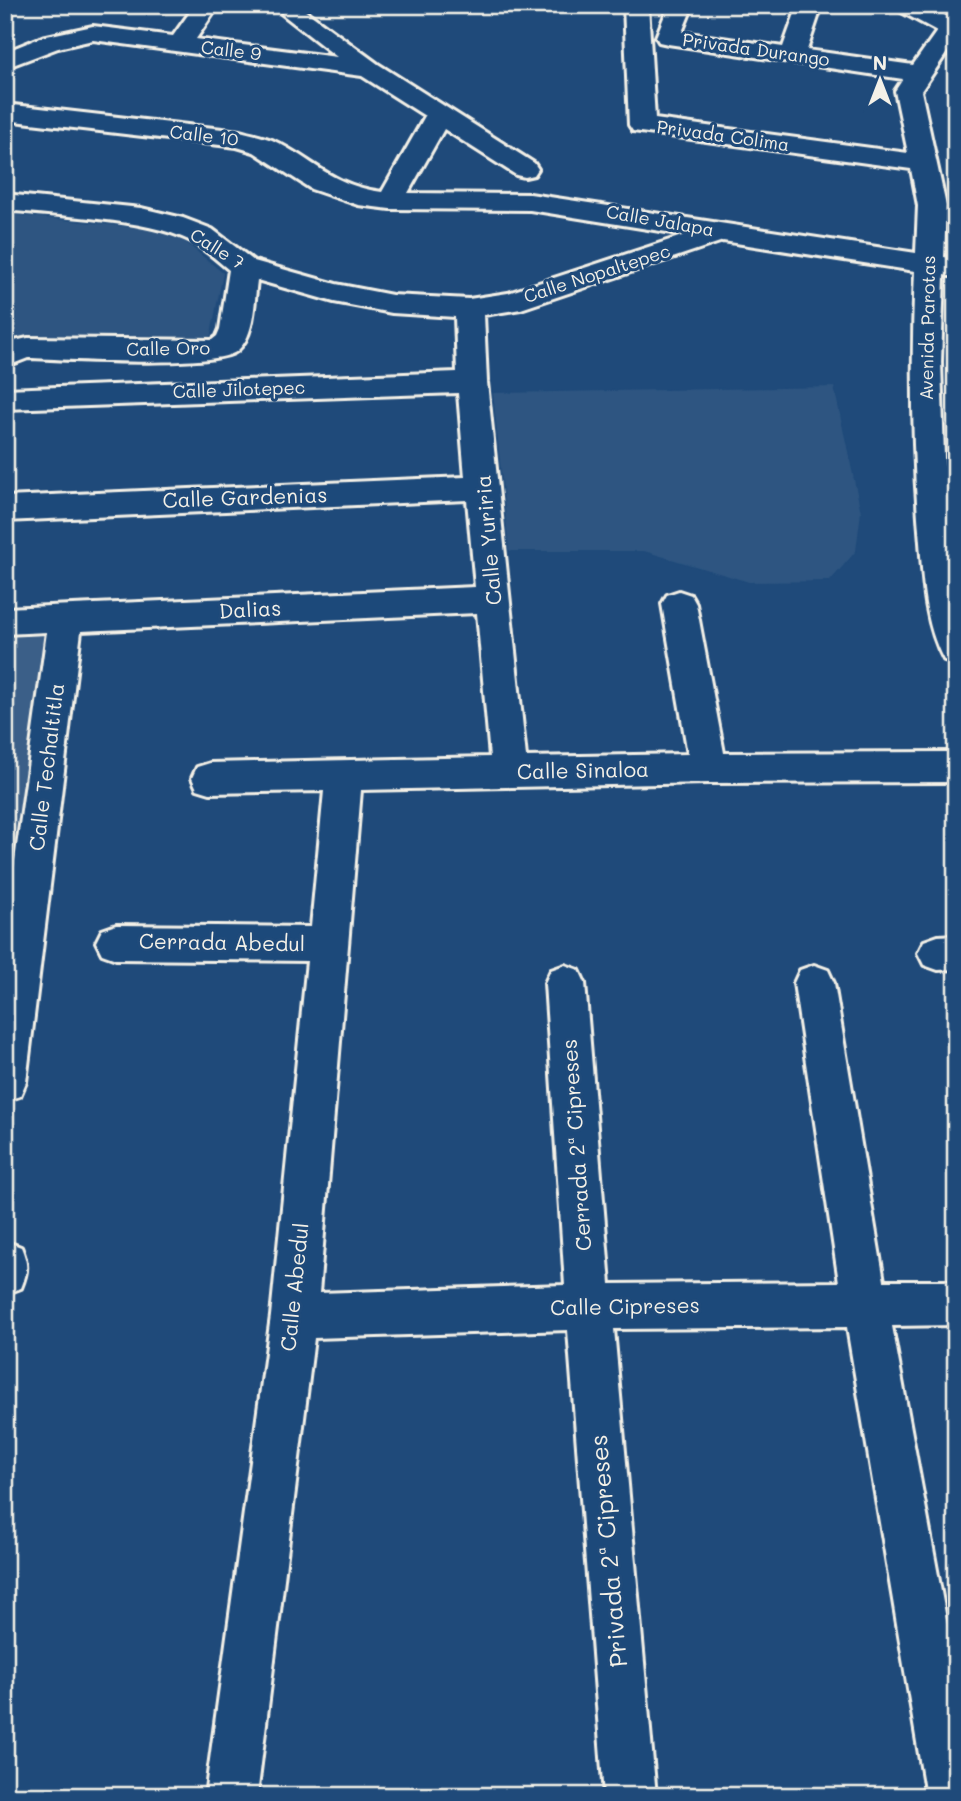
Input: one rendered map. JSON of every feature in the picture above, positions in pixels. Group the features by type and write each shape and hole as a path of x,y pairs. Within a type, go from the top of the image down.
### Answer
{"street":[{"path":"5,61 51,42 93,33 92,5"},
{"path":"179,45 207,5"},
{"name":"Privada Colima","path":"636,5 642,125 923,163"},
{"name":"Privada Durango","path":"681,5 668,37 919,74"},
{"path":"793,55 810,5"},
{"path":"907,5 953,24"},
{"path":"294,15 369,69 525,169"},
{"name":"Avenida Parotas","path":"953,24 908,91 942,265 926,362 942,456 948,635 956,651"},
{"name":"Calle 9","path":"93,33 369,69"},
{"name":"Calle 10","path":"5,112 240,139 263,146 321,183 358,197 390,201"},
{"path":"390,201 439,115"},
{"name":"Calle Jalapa","path":"390,201 530,202 942,265"},
{"name":"Calle 7","path":"5,202 141,217 173,224 202,234 244,267 334,293 392,304 469,308"},
{"name":"Calle Nopaltepec","path":"469,308 511,302 722,232"},
{"name":"Calle Oro","path":"17,353 218,349 228,343 233,332 244,267"},
{"name":"Calle Yuriria","path":"469,308 472,382 509,772"},
{"path":"926,362 956,358"},
{"name":"Calle Jilotepec","path":"5,399 472,382"},
{"name":"Calle Gardenias","path":"5,509 484,488"},
{"name":"Dalias","path":"5,621 494,599"},
{"path":"680,604 709,768"},
{"name":"Calle Techaltitla","path":"5,1082 66,618"},
{"name":"Calle Sinaloa","path":"210,778 709,768 956,767"},
{"name":"Calle Abedul","path":"231,1796 294,1316 344,776"},
{"name":"Cerrada Abedul","path":"116,942 328,944"},
{"name":"Cerrada 2ª Cipreses","path":"565,983 589,1307"},
{"path":"814,983 865,1302 952,1796"},
{"path":"5,1263 5,1272"},
{"name":"Calle Cipreses","path":"294,1316 589,1307 956,1303"},
{"name":"Privada 2ª Cipreses","path":"589,1307 630,1796"}],"shaded area":[{"path":"5,214 172,231 223,273 210,339 5,336"},
{"path":"834,387 861,512 856,551 830,581 749,582 644,551 509,551 493,393"},
{"path":"5,626 55,626 5,972"}]}
